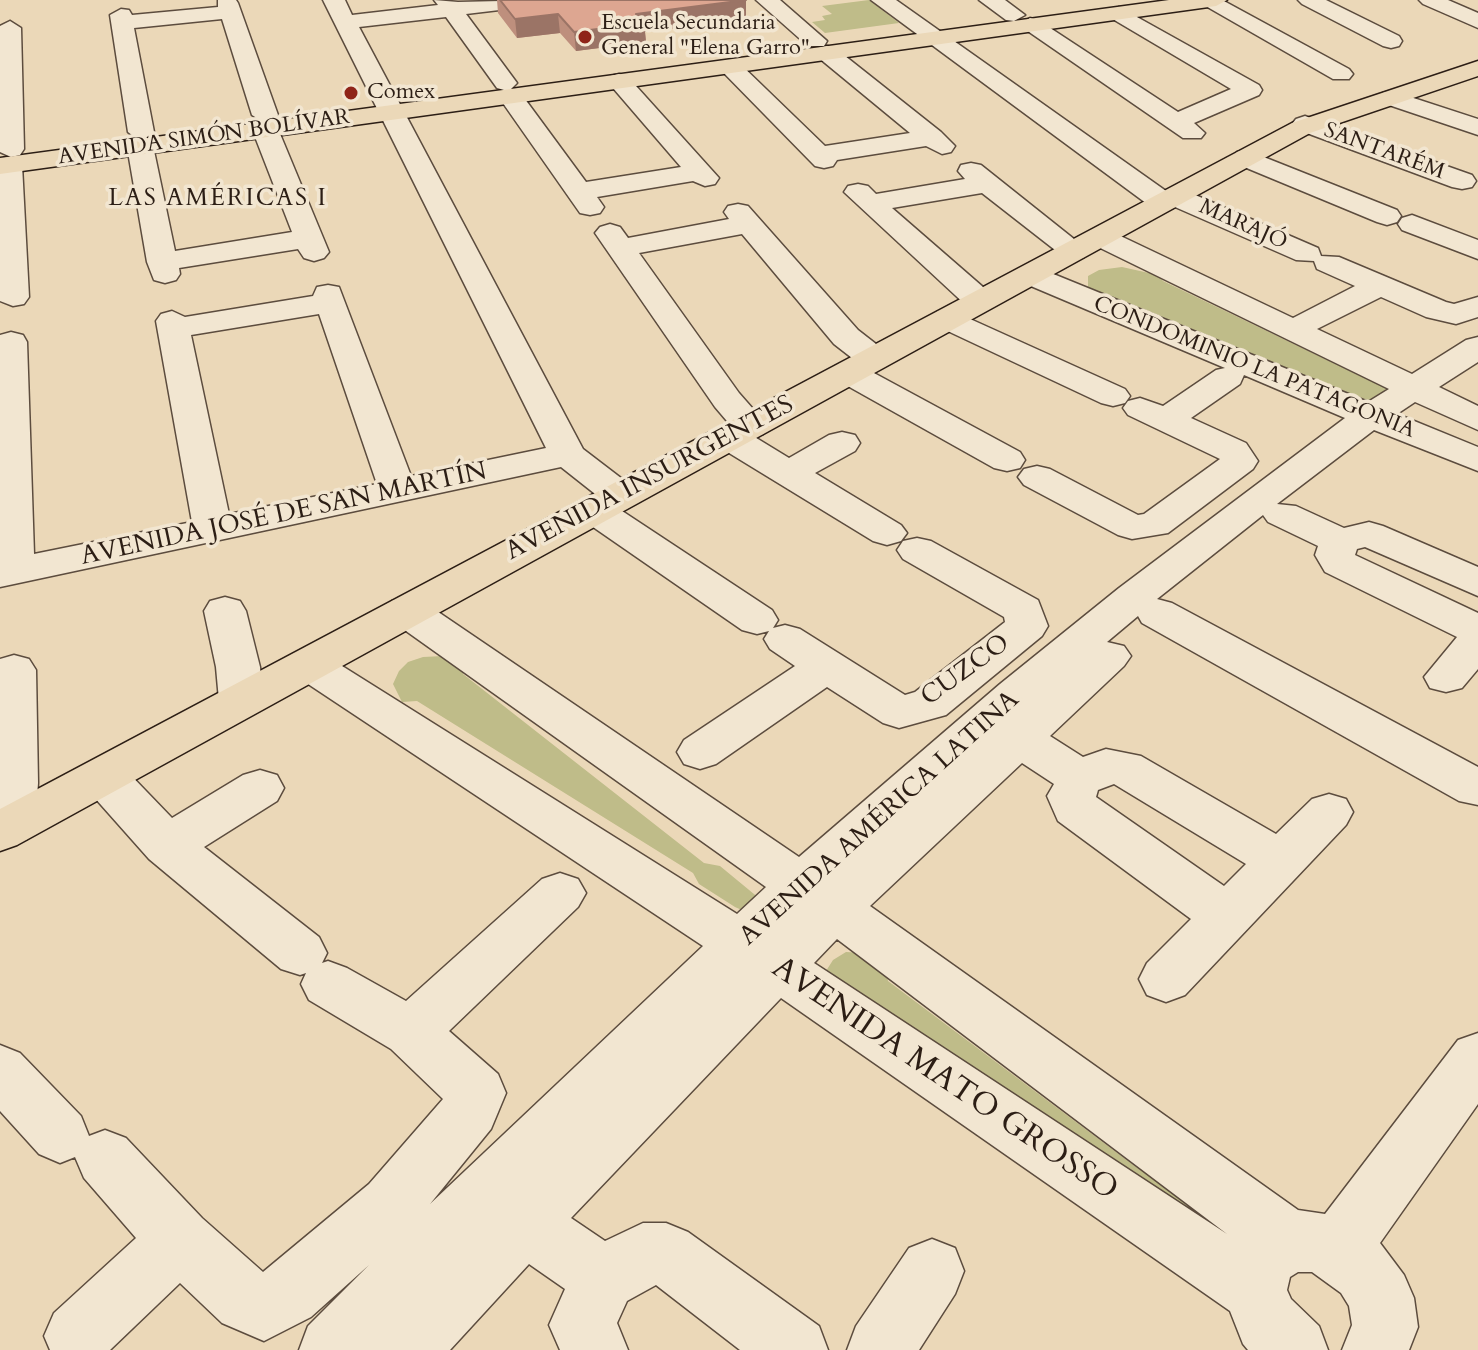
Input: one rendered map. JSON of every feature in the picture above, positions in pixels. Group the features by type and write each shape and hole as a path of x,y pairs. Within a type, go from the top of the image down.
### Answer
{"main road":[{"name":"AVENIDA SIMÓN BOLÍVAR","path":"5,157 1022,20 1111,4 1216,0"},
{"name":"AVENIDA SIMÓN BOLÍVAR","path":"508,89 619,81 672,67 729,66 821,47"},
{"name":"AVENIDA INSURGENTES","path":"1306,126 1311,115 1339,100 1478,52"},
{"name":"AVENIDA INSURGENTES","path":"5,829 1306,126 1478,68"}],"street":[{"path":"533,0 340,11 568,455"},
{"path":"729,66 822,158 937,141 767,0"},
{"name":"MARAJÓ","path":"882,0 1170,200 1437,310 1456,314 1478,306"},
{"path":"990,0 1184,128 1250,90 1111,4"},
{"path":"1208,1 1343,61 1391,41 1309,0"},
{"path":"1430,0 1478,21"},
{"path":"449,5 585,200 702,175 619,81"},
{"path":"228,8 265,122 312,245 163,268 122,19 228,8"},
{"path":"6,34 8,290"},
{"path":"1392,98 1478,127"},
{"name":"SANTARÉM","path":"1306,126 1462,181"},
{"path":"1246,158 1478,250"},
{"name":"CONDOMINIO LA PATAGONIA","path":"980,301 864,198 979,178 1087,244 1418,410 1478,460"},
{"path":"842,443 788,473 740,431 727,400 615,240 743,218 846,337 861,366 907,406 1132,527 1242,505 1340,541 1369,534 1478,583"},
{"name":"CONDOMINIO LA PATAGONIA","path":"1030,275 1418,410"},
{"path":"1306,322 1380,286"},
{"path":"213,530 174,324 330,298 398,491"},
{"path":"948,319 1233,451 1240,461 1242,505"},
{"name":"AVENIDA AMÉRICA LATINA","path":"1418,410 1478,347"},
{"path":"7,352 7,573"},
{"name":"AVENIDA AMÉRICA LATINA","path":"405,1350 524,1223 760,956 817,897 1017,716 1134,597 1242,505 1418,410 1478,371"},
{"path":"1139,408 1228,377"},
{"path":"876,424 907,406"},
{"name":"AVENIDA JOSÉ DE SAN MARTÍN","path":"7,573 568,455"},
{"name":"CUZCO","path":"568,455 607,503 771,629 899,712 930,704 1027,626 1023,610 788,473"},
{"name":"AVENIDA AMÉRICA LATINA","path":"1017,716 1157,613 1242,505"},
{"path":"1340,541 1335,555 1339,563 1478,630"},
{"path":"225,611 238,667 241,700"},
{"name":"AVENIDA MATO GROSSO","path":"407,611 817,897 1294,1260"},
{"path":"1157,613 1476,788"},
{"path":"1446,677 1478,641"},
{"name":"AVENIDA MATO GROSSO","path":"308,664 760,956 1294,1260 1364,1270 1381,1298 1385,1327 1375,1350"},
{"path":"700,752 826,666"},
{"path":"970,673 1081,778"},
{"path":"5,829 10,688"},
{"path":"1228,917 1075,808 1071,796 1081,778 1106,766 1124,768 1281,861"},
{"path":"0,1071 245,1300 264,1308 416,1224 477,1093 411,1032 314,968 167,845 103,776"},
{"path":"167,845 260,788"},
{"path":"1166,979 1329,812"},
{"path":"411,1032 560,893"},
{"name":"AVENIDA AMÉRICA LATINA","path":"332,1350 416,1224 760,956"},
{"path":"1291,1349 1266,1321 1294,1260 1478,1058"},
{"path":"524,1223 604,1278"},
{"path":"77,1336 180,1240"},
{"path":"595,1350 582,1325 604,1278 643,1254 666,1254 795,1350"},
{"path":"880,1350 932,1271"}],"shaded area":[{"path":"869,0 899,23 825,33 812,22 825,20 822,16 832,14 822,6"},
{"path":"1122,267 1158,275 1163,281 1354,373 1372,375 1386,388 1384,396 1375,401 1358,402 1088,289 1088,276 1099,270"},
{"path":"443,656 462,662 463,674 704,863 720,866 760,899 744,911 735,907 699,884 693,873 417,701 402,702 393,684 399,671 408,662"},
{"path":"846,952 865,953 885,964 888,981 1140,1170 1152,1173 1225,1224 1224,1235 826,971 833,960"}],"building":[{"path":"500,0 746,0 636,14 645,23 574,32 558,14 515,19"}],"place":[{"name":"Escuela Secundaria General \"Elena Garro\"","path":"585,37"},
{"name":"Comex","path":"351,93"}],"district":[{"name":"LAS AMÉRICAS I","path":"218,199"}]}
